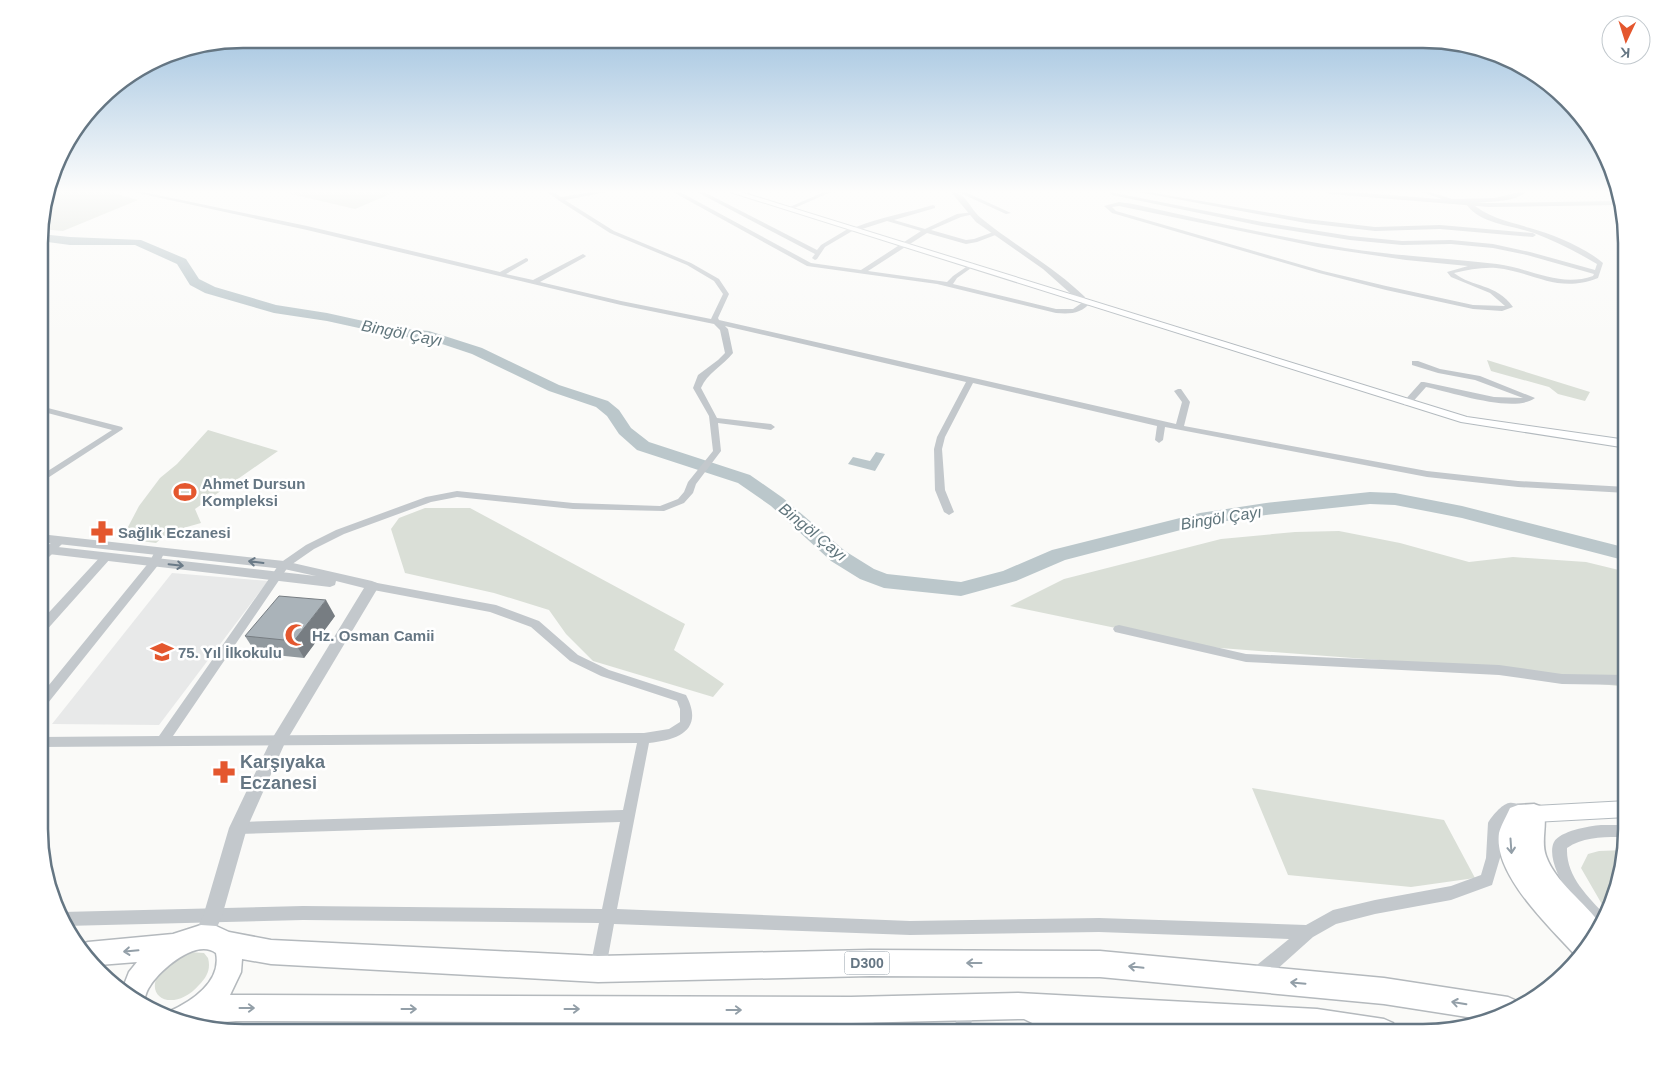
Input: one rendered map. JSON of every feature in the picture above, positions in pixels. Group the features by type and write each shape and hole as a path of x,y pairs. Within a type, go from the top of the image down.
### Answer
{"highway":[{"path":"1581,943 1529,886 1511,852 1512,823 1518,815 1534,814 1532,848 1537,864 1557,895 1581,917 1590,930"},
{"path":"134,991 136,983 158,956 188,939 214,932 230,954 230,968 224,982 213,998 188,1016"},
{"name":"D300","path":"214,932 270,952 598,969 870,963 1100,964 1384,991 1499,1009"},
{"path":"93,954 173,946"},
{"path":"191,1017 236,1008 851,1010 1018,1006 1330,1024"},
{"path":"1018,1006 1064,1024"}],"main road":[{"path":"897,242 1465,420 1618,443"},
{"path":"1534,814 1618,809"}],"street":[{"path":"364,242 621,303 716,322 1179,428 1426,474 1518,484 1618,490"},
{"path":"162,742 281,571 310,547 340,532 428,499 457,494 572,506 660,509 681,501 688,493 690,484 717,451 713,420 698,388 700,377 721,362 729,353 724,329 714,318 726,294 717,280 688,264 636,242"},
{"path":"795,242 818,253"},
{"path":"809,265 829,242"},
{"path":"860,273 908,242"},
{"path":"767,243 809,265 949,285 1062,311 1076,312 1080,310 1085,300 1068,284 1010,242"},
{"path":"1217,242 1321,272 1386,288 1473,307 1509,307 1507,301 1487,290 1462,280 1450,272 1478,266 1496,266"},
{"path":"1303,242 1359,252 1442,262 1496,266 1578,283 1596,277 1600,263 1584,253 1560,242"},
{"path":"1391,242 1451,242 1493,246 1528,252 1597,273"},
{"path":"533,282 584,256"},
{"path":"499,275 526,260"},
{"path":"949,285 972,265"},
{"path":"1407,403 1424,384 1484,399 1521,400 1531,398 1477,378 1442,372 1415,363"},
{"path":"1441,387 1442,372"},
{"path":"949,512 940,490 938,449 941,438 971,380"},
{"path":"1178,391 1186,402 1179,428"},
{"path":"48,410 119,429 48,475"},
{"path":"713,420 771,427"},
{"path":"1159,440 1161,424"},
{"path":"48,539 157,557 281,571 492,608 535,624 574,658 605,673 682,698 689,709 684,725 676,732 663,736 644,738 278,742 48,742"},
{"path":"48,550 60,540"},
{"path":"48,553 106,557 157,557"},
{"path":"48,621 106,557"},
{"path":"48,695 157,557"},
{"path":"214,932 238,828 278,742 372,586"},
{"path":"1119,629 1246,658 1499,670 1562,679 1618,680"},
{"path":"598,969 644,738"},
{"path":"1253,979 1308,932 1333,917 1451,893 1487,880 1493,858 1495,823 1512,808 1534,814"},
{"path":"238,828 628,816"},
{"path":"1597,917 1562,874 1558,858 1560,845 1568,839 1594,832 1618,831"},
{"path":"71,920 214,932 303,913 608,916 910,928 1099,925 1308,932"},
{"path":"963,1024 968,1007"},
{"path":"851,1010 864,1024"}],"shaded area":[{"path":"1487,360 1590,392 1585,401 1558,394 1549,387 1491,371"},
{"name":"Ahmet Dursun Kompleksi","path":"208,430 278,451 195,509 201,523 169,532 156,543 117,538 128,527 139,506 160,478 177,464"},
{"path":"876,452 885,454 875,471 848,464 853,457 870,461"},
{"path":"425,508 470,508 685,624 674,650 724,684 713,697 593,661 566,634 549,610 494,593 405,573 391,529 399,518"},
{"path":"1339,531 1400,543 1469,562 1513,557 1586,562 1618,570 1618,686 1393,661 1207,647 1010,606 1064,579 1221,539 1295,532"},
{"name":"75. Yıl İlkokulu","path":"172,573 268,581 159,725 52,724"},
{"path":"1252,788 1444,820 1475,878 1411,887 1288,875"},
{"path":"1617,850 1612,879 1603,906 1581,868 1588,854 1599,851"},
{"path":"189,952 204,953 209,962 208,973 188,995 167,1000 160,997 156,990 155,982 160,972 173,960"}],"building":[{"path":"279,596 326,600 294,641 245,636"}],"waterway":[{"name":"Bingöl Çayı","path":"136,242 182,262 194,282 210,290 274,309 327,317 395,332 429,335 477,351 554,388 602,404 613,413 625,431 643,446 744,479 777,502 838,556 867,574 884,581 961,589 1009,576 1059,555 1200,519 1266,509 1370,498 1395,499 1462,512 1618,553"}],"place":[{"name":"Ahmet Dursun Kompleksi","path":"185,492"},
{"name":"Sağlık Eczanesi","path":"102,532"},
{"name":"Hz. Osman Camii","path":"296,635"},
{"name":"75. Yıl İlkokulu","path":"162,652"},
{"name":"Karşıyaka Eczanesi","path":"224,772"}]}
